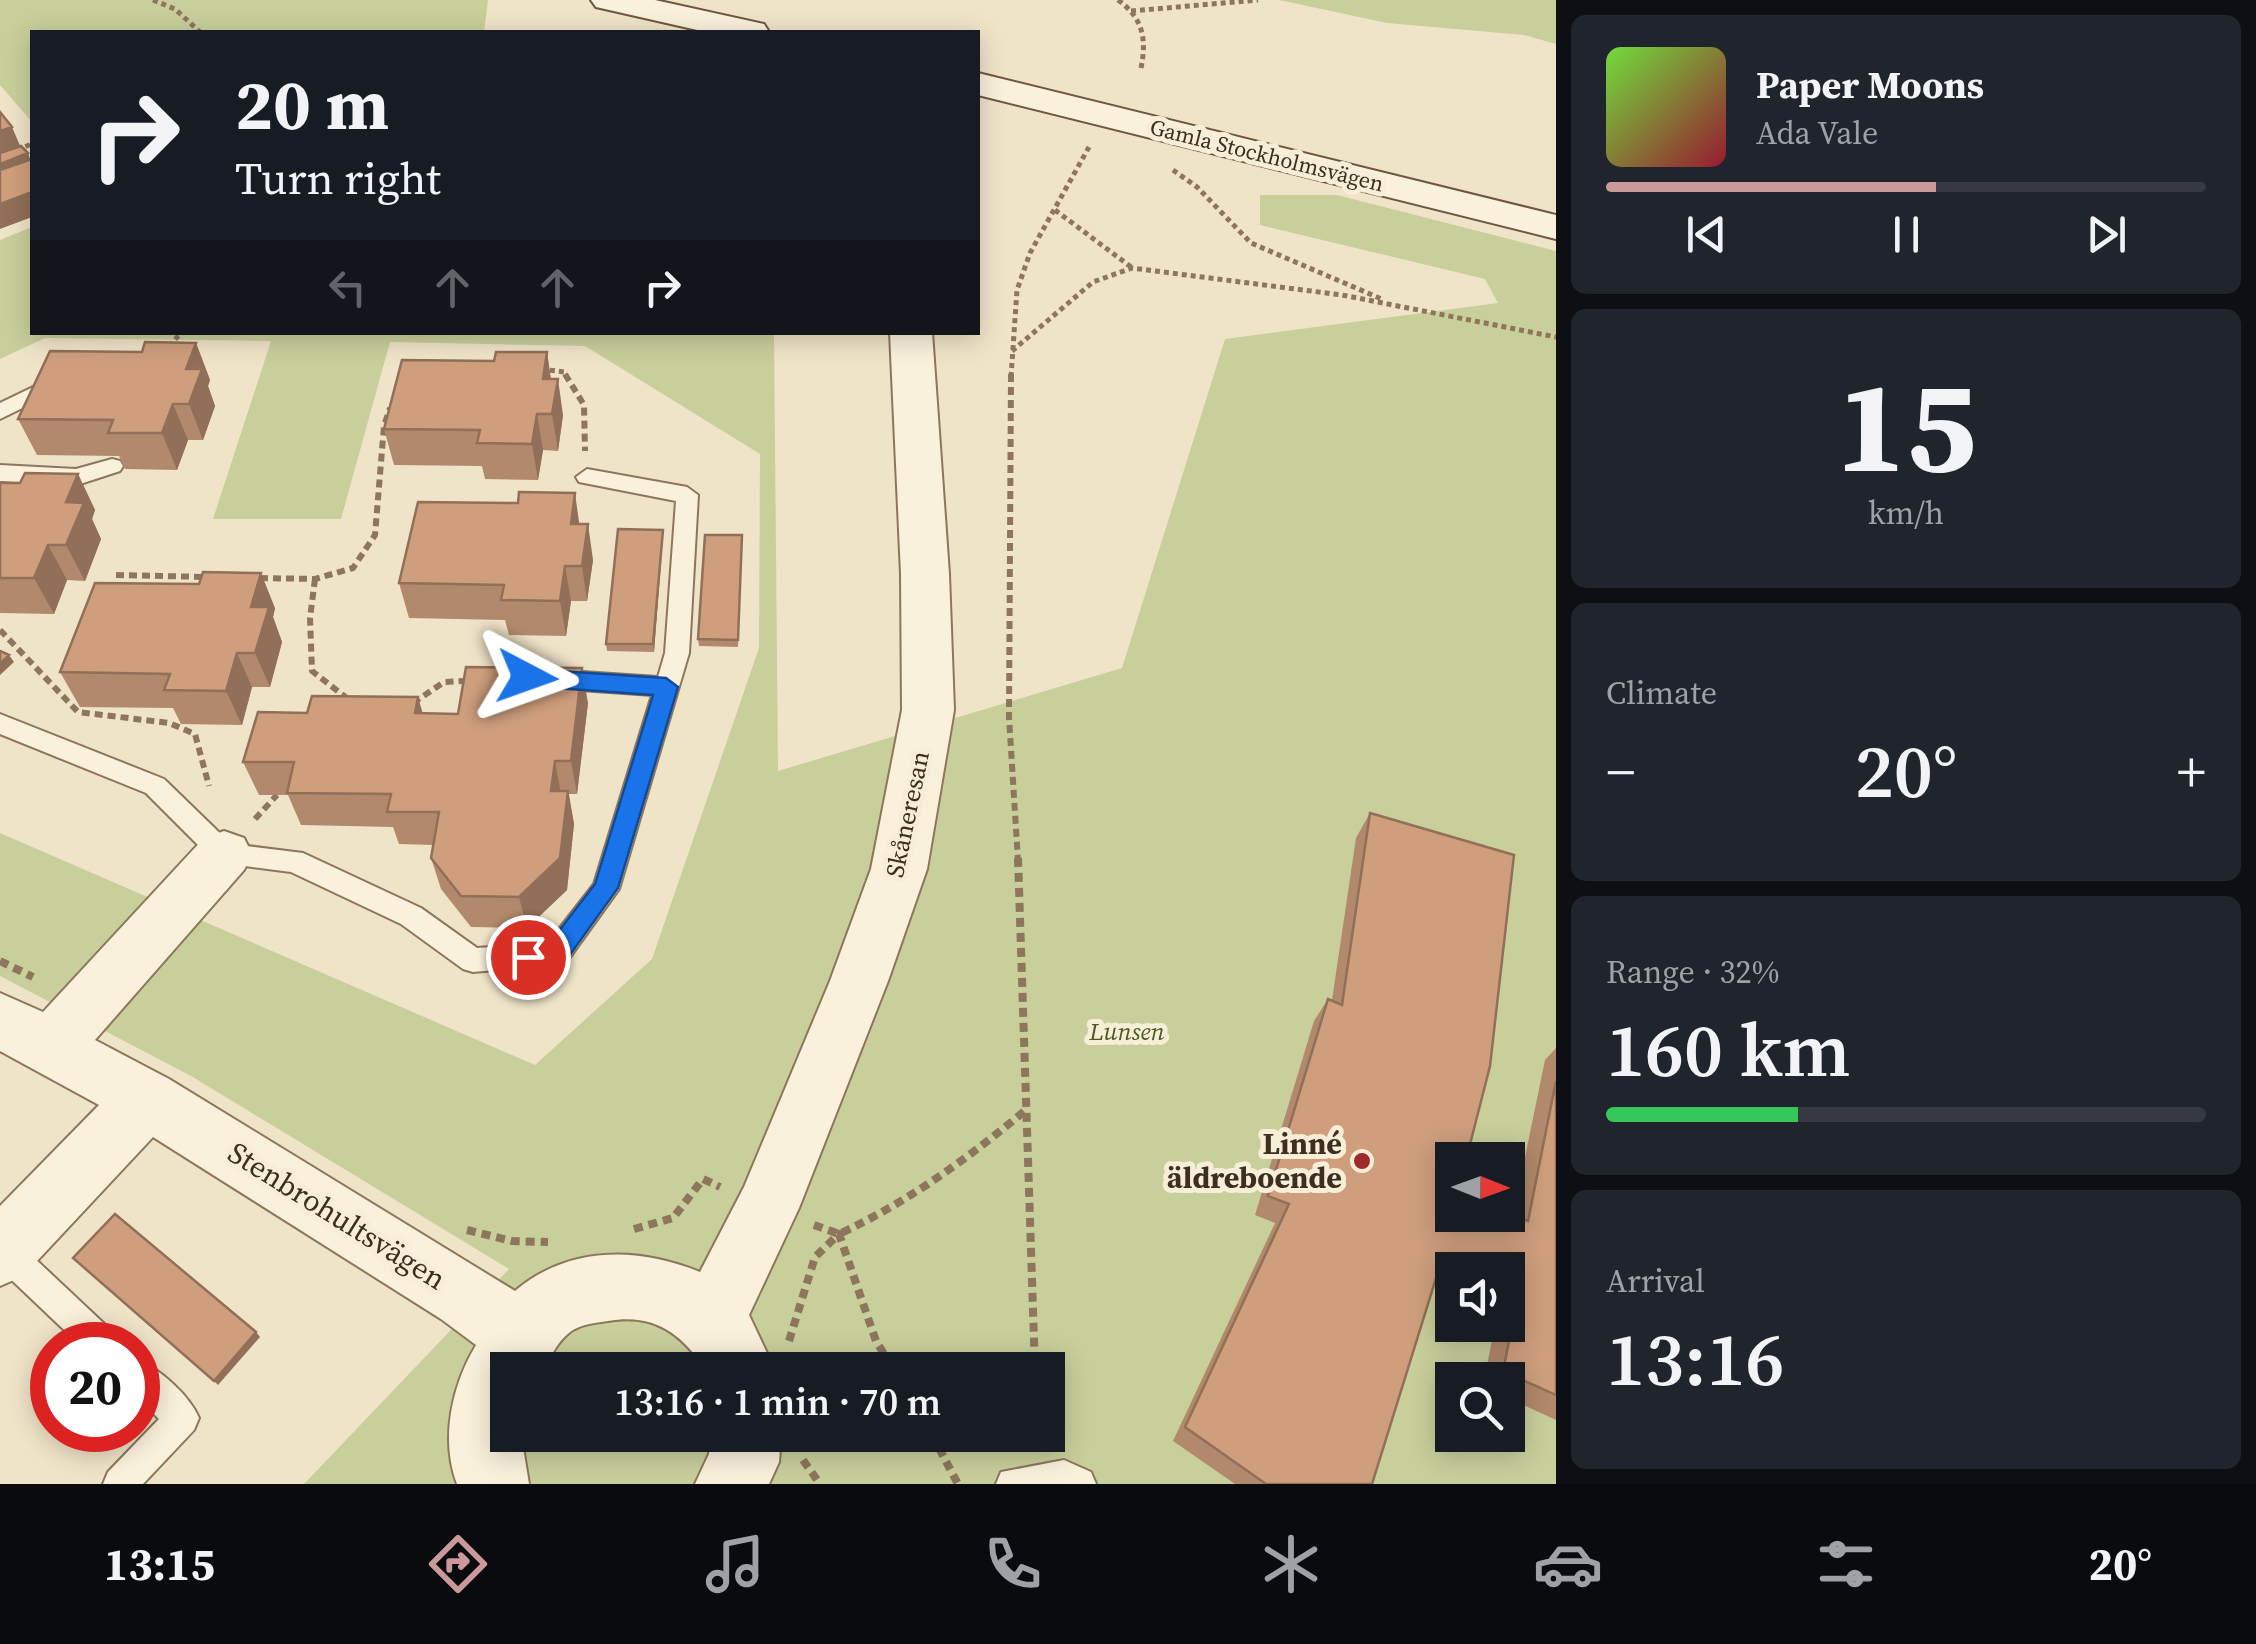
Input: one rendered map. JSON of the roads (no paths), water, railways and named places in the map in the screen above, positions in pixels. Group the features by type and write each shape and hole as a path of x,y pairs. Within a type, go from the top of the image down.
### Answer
{"main road":[{"path":"608,0 742,30"},
{"name":"Gamla Stockholmsvägen","path":"980,84 1556,227"}],"street":[{"name":"Skåneresan","path":"746,1347 767,1208 859,981 899,868 928,710 925,574 911,335"},
{"path":"46,1023 224,854"},
{"name":"Stenbrohultsvägen","path":"46,1023 147,1099 464,1295 523,1338"},
{"path":"2,1251 147,1099"},
{"path":"492,1484 488,1474 485,1410 496,1369 539,1314 565,1297 620,1283 655,1286 686,1299 746,1347"},
{"path":"732,1484 744,1452"}],"lane":[{"path":"0,412 76,376"},
{"path":"0,474 78,477 112,466"},
{"path":"0,724 154,786 224,854 294,861 411,916 473,960 555,955 606,888 677,653 687,495 586,477"},
{"path":"527,677 666,687"},
{"path":"2,1251 79,1322"},
{"path":"160,1397 182,1418 160,1441"},
{"path":"120,1484 150,1452"},
{"path":"1012,1484 1064,1477 1079,1484"}],"place":[{"name":"Linné äldreboende","path":"1362,1161"}],"park label":[{"name":"Lunsen","path":"1127,1031"}]}
